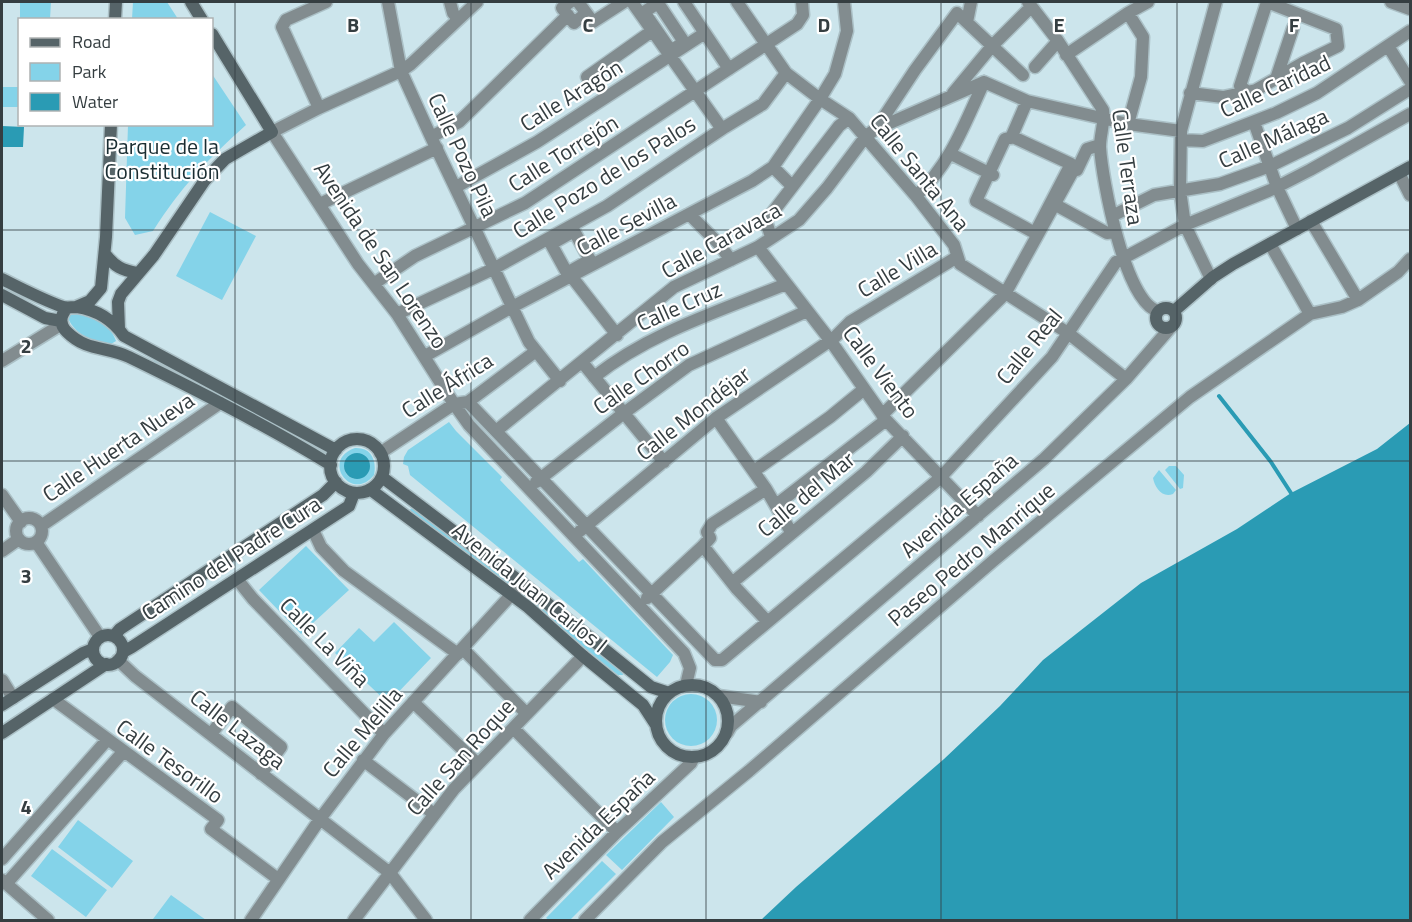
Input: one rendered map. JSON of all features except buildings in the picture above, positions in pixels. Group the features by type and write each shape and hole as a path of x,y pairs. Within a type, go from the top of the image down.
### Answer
{"main road":[{"path":"115,18 116,2"},
{"path":"191,2 201,18"},
{"name":"Avenida de San Lorenzo","path":"213,36 272,132"},
{"path":"111,126 105,254 101,288 90,300 62,314 61,323 66,331 87,345 100,350 115,351 220,403 331,465"},
{"path":"115,351 124,342 118,302 121,294 154,255 214,170 225,159 272,132"},
{"path":"1174,311 1211,279 1410,167"},
{"path":"105,254 114,266 124,271 137,273"},
{"path":"2,279 33,295 72,308 100,314 122,332 336,450"},
{"path":"2,295 45,318 61,323"},
{"path":"1164,308 1174,311 1176,320 1171,327 1163,328 1157,324 1155,318 1158,311 1164,308"},
{"path":"359,440 375,446 380,453 384,460 382,477 371,490 354,493 347,491 336,482 331,465 336,450 343,444 359,440"},
{"name":"Avenida Juan Carlos I","path":"382,477 522,583 651,687 669,693"},
{"name":"Camino del Padre Cura","path":"114,636 120,629 323,495 336,482"},
{"name":"Avenida Juan Carlos I","path":"371,490 528,607 643,705 656,725"},
{"name":"Camino del Padre Cura","path":"2,733 349,507 354,493"},
{"path":"114,636 121,642 116,659 95,657 94,644 100,637 114,636"},
{"path":"2,705 83,652 93,649"},
{"path":"686,685 704,686 719,696 728,712 727,733 716,748 705,755 693,757 680,755 668,748 660,738 656,725 657,711 664,698 686,685"}],"street":[{"path":"320,108 282,27 286,20 326,2"},
{"name":"Calle Pozo Pila","path":"388,2 401,71 529,342 560,381"},
{"path":"450,2 453,13 458,19"},
{"path":"272,132 401,71 477,2"},
{"path":"570,2 562,8 574,23 624,2"},
{"path":"578,2 590,17"},
{"path":"632,2 722,129"},
{"path":"684,2 729,69"},
{"name":"Calle Santa Ana","path":"737,2 786,73 871,133 954,245 960,264 966,270 1068,333 1126,379"},
{"name":"Calle Torrejón","path":"375,283 415,256 535,196 729,69 797,24 803,15 802,2"},
{"name":"Calle Sevilla","path":"425,356 590,263 752,182 773,167 835,74 847,31 844,2"},
{"path":"972,2 967,22 1023,75"},
{"path":"1066,55 1148,2"},
{"path":"1211,279 1185,225 1180,190 1180,135 1216,2"},
{"path":"1190,93 1223,97 1248,92 1256,90 1338,46 1336,29 1267,2 1240,86 1248,92"},
{"path":"1391,2 1410,9"},
{"path":"950,96 1029,4"},
{"name":"Calle Terraza","path":"1029,4 1058,41 1103,110 1100,146 1115,232 1136,286 1147,305 1158,311"},
{"name":"Calle Caravaca","path":"496,431 674,287 758,248 799,220 871,133 957,13 967,22"},
{"path":"1128,13 1143,37 1141,77 1128,124"},
{"path":"320,204 434,142 459,122 568,15"},
{"path":"1276,79 1293,28"},
{"path":"587,76 652,31"},
{"name":"Calle Caridad","path":"984,82 1027,101 1203,141 1254,122 1317,93 1410,32"},
{"name":"Calle Aragón","path":"456,187 537,142 705,33"},
{"path":"1035,67 1058,41"},
{"path":"1388,46 1410,81"},
{"name":"Calle Pozo de los Palos","path":"397,314 571,230 763,104 786,73"},
{"path":"871,133 984,82"},
{"path":"916,196 928,185 951,154 984,82"},
{"name":"Calle Málaga","path":"1112,216 1154,195 1220,184 1270,166 1348,128 1410,89"},
{"path":"1011,138 1027,101"},
{"name":"Calle Real","path":"677,620 716,660 722,660 940,478 1052,357 1116,262 1185,225 1277,187 1321,165 1410,114"},
{"path":"771,237 766,221 839,126 849,118"},
{"path":"1254,122 1277,187 1297,229"},
{"name":"Avenida de San Lorenzo","path":"272,132 358,264 397,314 469,425 684,652 690,675 686,685"},
{"path":"1072,168 1054,204 1035,233 976,201 991,174 1005,139 1013,137 1071,164 1072,168 1077,170 1087,149 1100,146"},
{"path":"951,154 991,174"},
{"path":"773,167 792,186"},
{"path":"776,505 884,417 1005,294 1072,168"},
{"path":"1399,173 1410,195"},
{"path":"1054,204 1107,232 1115,232"},
{"path":"690,214 731,260"},
{"path":"1311,221 1358,300"},
{"path":"571,230 574,231 590,263"},
{"path":"551,241 570,274 617,335"},
{"path":"1270,244 1310,314"},
{"name":"Calle Viento","path":"758,248 830,340 884,417 978,516"},
{"name":"Calle Villa","path":"830,340 850,322 957,257"},
{"name":"Paseo Pedro Manrique","path":"585,921 662,842 1190,397 1310,314 1342,307 1358,300 1398,272 1410,259"},
{"name":"Calle Cruz","path":"594,377 619,358 685,323 786,284"},
{"name":"Calle Chorro","path":"541,478 689,365 807,311"},
{"path":"2,361 61,323"},
{"name":"Avenida España","path":"727,733 731,726 1068,438 1126,379 1171,327"},
{"name":"Calle Mondéjar","path":"586,525 716,418 830,340"},
{"name":"Calle África","path":"380,453 454,404 468,402 536,351"},
{"path":"582,362 663,462"},
{"path":"754,471 830,417 863,390"},
{"path":"468,402 677,620 666,626 659,625"},
{"name":"Calle Huerta Nueva","path":"41,526 220,403"},
{"path":"716,418 766,489 791,532"},
{"name":"Calle del Mar","path":"733,582 866,472 903,436"},
{"path":"529,488 541,478"},
{"path":"640,604 703,546 710,537 707,532 712,525 766,489"},
{"path":"2,495 21,522"},
{"path":"25,519 34,519 41,526 41,535 36,542 26,543 20,539 16,530 25,519"},
{"path":"574,536 586,525"},
{"path":"313,530 321,547 344,571 460,652 527,714"},
{"path":"2,551 20,539"},
{"path":"36,542 100,637"},
{"path":"703,546 737,589 767,621"},
{"name":"Calle La Viña","path":"237,579 253,599 384,734"},
{"name":"Calle Melilla","path":"251,921 278,879 363,760 522,583"},
{"name":"Calle San Roque","path":"357,919 454,789 583,656"},
{"name":"Calle Lazaga","path":"116,659 390,873 426,921"},
{"path":"2,680 13,698"},
{"path":"719,696 761,702"},
{"name":"Calle Tesorillo","path":"53,699 218,820 211,829 278,879"},
{"path":"413,702 478,764"},
{"path":"211,734 232,708 281,747 261,774"},
{"path":"514,729 617,832"},
{"path":"2,859 103,737"},
{"path":"48,921 4,886 123,752"},
{"name":"Avenida España","path":"530,921 617,832 691,763 693,757"},
{"path":"363,760 434,814"}],"green space":[{"path":"20,2 51,2 50,18 20,18"},
{"path":"133,2 167,2 177,18 132,18"},
{"name":"Parque de la Constitución","path":"213,76 246,125 195,175 153,231 135,235 125,218 128,126 213,126"},
{"path":"2,87 18,87 18,107 2,107"},
{"path":"210,212 256,236 222,300 176,276"},
{"path":"78,314 106,326 116,341 111,344 105,343 80,333 68,318 70,315"},
{"path":"154,360 296,435 294,437 153,363"},
{"path":"449,422 502,477 500,480 579,562 583,559 673,655 657,677 410,475 408,466 403,464 408,450"},
{"path":"355,448 369,452 375,464 374,475 365,482 357,484 349,482 340,469 340,461 345,454","holes":["369,462 369,471 356,479 351,478 347,475 344,465"]},
{"path":"1169,466 1176,466 1184,475 1183,488 1180,489 1165,470"},
{"path":"1159,470 1176,490 1173,494 1162,493 1155,485 1153,478"},
{"path":"414,508 513,583 509,587 412,513 410,509"},
{"path":"306,546 349,590 301,634 259,590"},
{"path":"538,605 622,671 623,675 618,675 541,613 536,607"},
{"path":"394,622 431,658 388,703 335,653 359,628 374,642"},
{"path":"686,694 696,694 710,701 717,720 710,739 696,746 686,746 676,742 669,735 665,725 665,715 669,705 676,698"},
{"path":"661,802 674,817 622,870 606,855"},
{"path":"78,820 133,861 112,888 58,847"},
{"path":"52,849 107,890 86,917 31,876"},
{"path":"602,861 616,874 570,920 546,918"},
{"path":"171,895 206,920 153,919"}],"water":[{"path":"2,126 24,127 23,147 2,147"},
{"path":"1410,423 1410,920 761,920 944,759 1000,706 1043,660 1141,583 1237,529 1291,493 1377,449"},
{"path":"357,453 366,457 370,466 366,475 357,479 348,475 344,466 348,457"}],"waterway":[{"path":"1219,396 1271,462 1291,493"}]}
